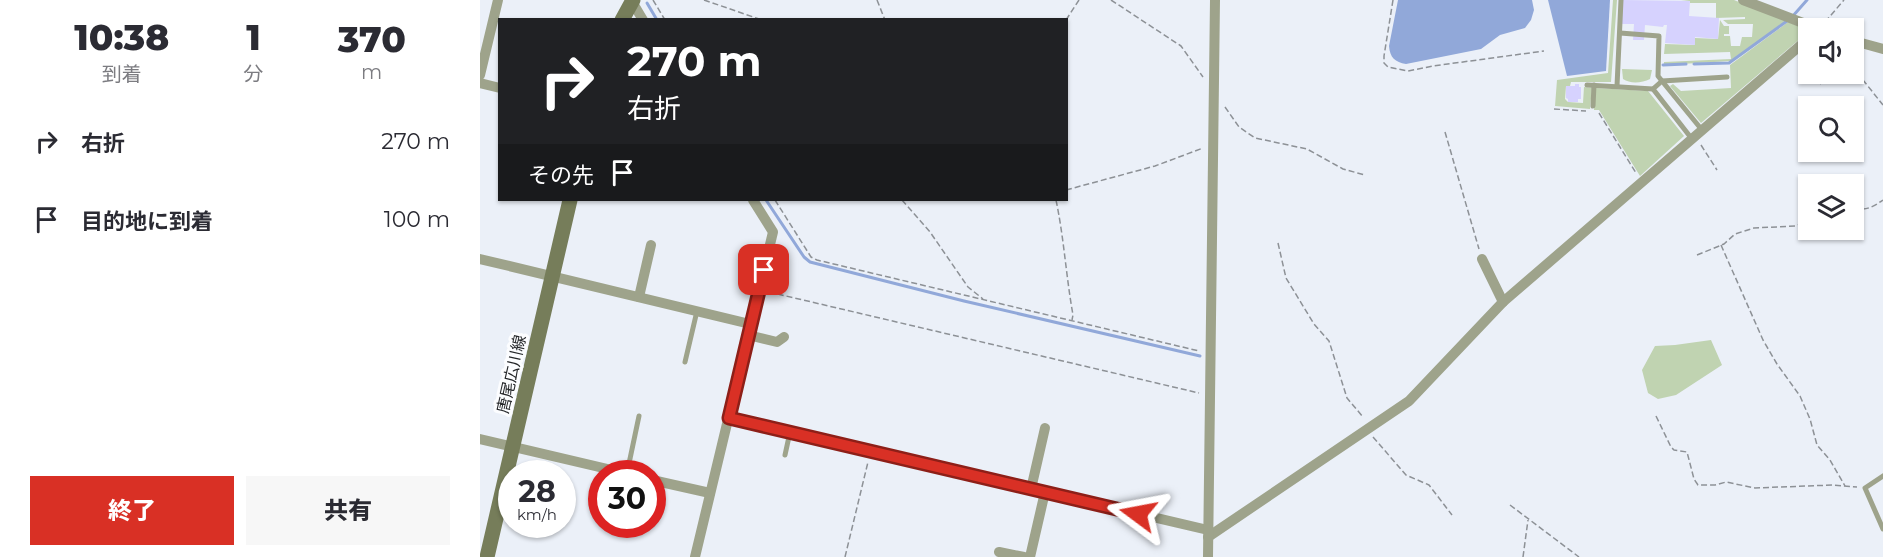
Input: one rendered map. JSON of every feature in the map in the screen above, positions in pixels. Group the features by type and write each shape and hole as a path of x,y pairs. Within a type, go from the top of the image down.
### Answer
{"main road":[{"path":"623,18 632,1"},
{"name":"唐尾広川線","path":"487,557 570,201"}],"street":[{"path":"480,75 498,0"},
{"path":"1208,557 1215,0"},
{"path":"1743,0 1798,21"},
{"path":"632,1 642,18"},
{"path":"1864,44 1883,49"},
{"path":"729,418 871,450 1208,533 1409,401 1503,302 1798,48"},
{"path":"480,83 498,88"},
{"path":"694,557 773,232 754,201"},
{"path":"639,297 651,244"},
{"path":"480,259 697,311 749,329 777,342 784,337"},
{"path":"1482,259 1503,302"},
{"path":"1031,489 1045,428"},
{"path":"480,439 588,465"},
{"path":"666,483 710,493"},
{"path":"1030,557 1045,492"},
{"path":"999,552 1024,557"}],"lane":[{"path":"1617,86 1621,0"},
{"path":"1620,33 1659,36 1658,76 1697,135"},
{"path":"1653,89 1662,81 1727,77"},
{"path":"1587,85 1653,89 1697,135"},
{"path":"1593,106 1594,85"},
{"path":"685,362 697,311"},
{"path":"630,460 639,416"},
{"path":"784,455 790,432"},
{"path":"1883,476 1865,488 1883,529"}],"path":[{"path":"653,0 663,18"},
{"path":"704,0 755,18"},
{"path":"877,0 884,18"},
{"path":"1067,18 1079,0"},
{"path":"1111,0 1181,46 1239,127 1255,138 1307,149 1343,169 1365,175"},
{"path":"1393,0 1384,56 1384,63 1388,67 1408,71 1544,51"},
{"path":"1827,18 1844,0"},
{"path":"1864,81 1883,105"},
{"path":"1554,109 1588,111"},
{"path":"1599,112 1641,183"},
{"path":"1445,132 1482,259"},
{"path":"1697,135 1717,170"},
{"path":"1068,189 1155,166 1213,146"},
{"path":"1864,210 1883,200"},
{"path":"776,201 811,257 1209,354"},
{"path":"903,201 930,232 969,286 983,299"},
{"path":"1056,201 1065,245 1065,274 1073,315 1072,321"},
{"path":"1697,255 1721,245 1735,234 1754,228 1798,225"},
{"path":"1278,243 1286,278 1314,324 1329,341 1347,398 1359,411 1367,428 1400,469 1406,475 1430,485 1452,514"},
{"path":"1721,245 1762,340 1800,396 1810,419 1817,445 1830,460 1845,486"},
{"path":"759,290 1209,395"},
{"path":"1656,416 1671,447 1674,450 1688,452 1694,480 1698,484 1715,485 1726,482 1755,488 1845,486 1865,488"},
{"path":"845,557 871,450"},
{"path":"1510,505 1579,557"},
{"path":"1523,557 1528,520"}],"green space":[{"path":"1613,0 1617,0 1611,82 1571,82 1570,86 1566,86 1565,99 1568,102 1583,103 1584,87 1592,88 1590,109 1555,106 1557,80 1608,73"},
{"path":"1681,0 1734,0 1786,21 1731,61 1664,65 1664,62 1731,59 1730,52 1664,54 1665,44 1694,45 1695,38 1718,39 1720,20 1724,26 1729,26 1729,34 1724,34 1724,36 1730,36 1731,46 1740,46 1742,37 1752,37 1753,24 1728,24 1723,20 1745,19 1745,17 1716,18 1716,3 1690,3 1690,1"},
{"path":"1788,22 1798,26 1798,41 1701,123 1670,86 1673,84 1681,91 1731,88 1730,65"},
{"path":"1622,69 1652,70 1650,79 1629,82 1623,79"},
{"path":"1595,88 1648,91 1684,136 1640,176 1599,110 1594,110"},
{"path":"1711,340 1722,365 1676,395 1658,399 1648,393 1642,370 1655,346"}],"water":[{"path":"1398,0 1532,0 1534,10 1525,28 1500,35 1481,49 1406,64 1394,59 1389,46"},
{"path":"1548,0 1610,0 1606,71 1567,76"}],"building":[{"path":"1623,0 1690,1 1689,16 1719,18 1718,39 1695,37 1695,45 1665,43 1667,25 1663,27 1645,25 1644,40 1633,40 1634,24 1621,24"},
{"path":"1575,84 1581,87 1581,99 1578,99 1578,102 1568,102 1566,86 1575,86"}],"waterway":[{"path":"1792,17 1807,0"},
{"path":"647,3 656,18"},
{"path":"1694,64 1729,63 1787,21"},
{"path":"1663,65 1686,64"},
{"path":"767,201 804,257 810,262 964,301 1200,356"}],"route":[{"path":"764,270 729,418 1138,514"}]}
